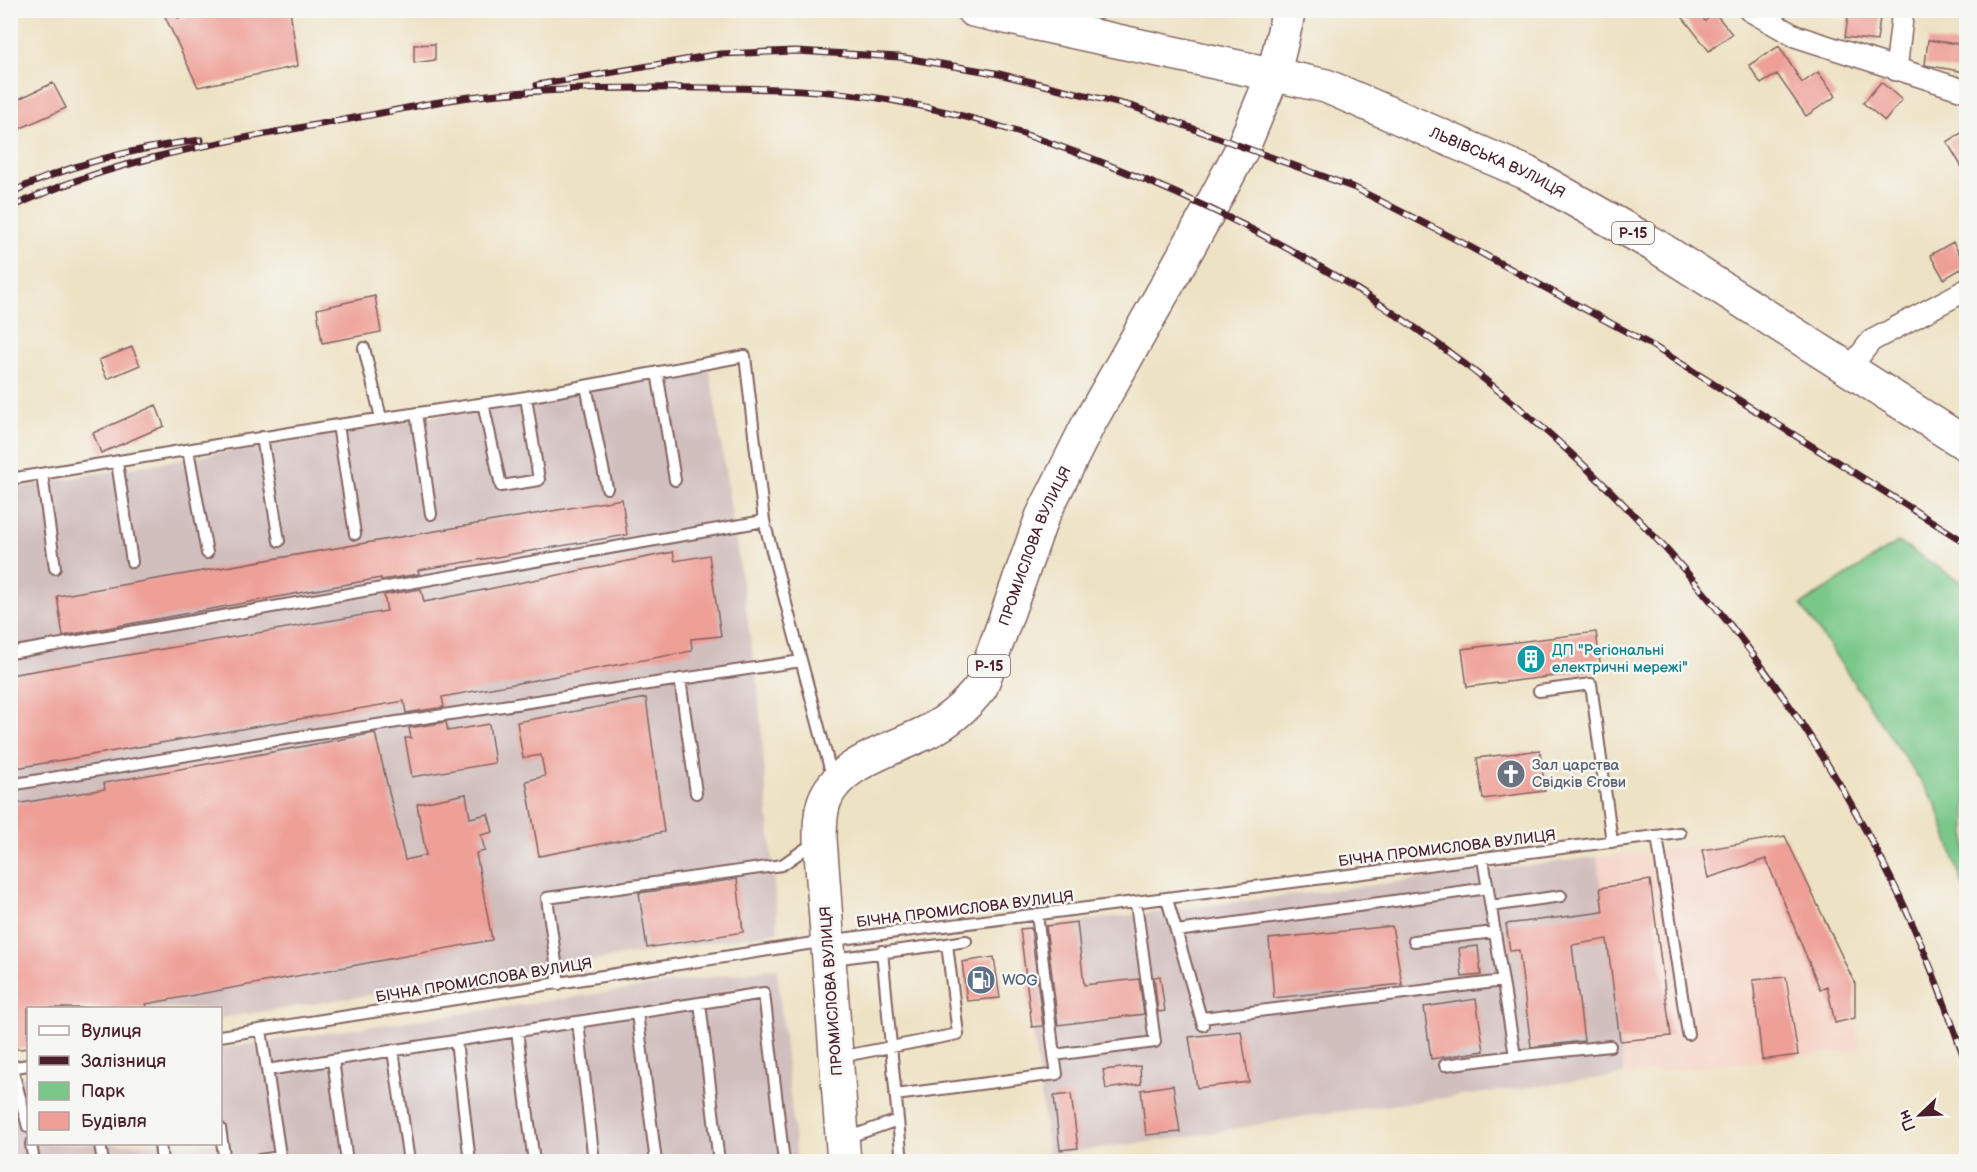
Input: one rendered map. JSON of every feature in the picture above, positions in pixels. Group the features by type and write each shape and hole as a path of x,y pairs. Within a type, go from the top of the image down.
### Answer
{"main road":[{"name":"ЛЬВІВСЬКА ВУЛИЦЯ","path":"973,10 1080,21 1326,86 1527,173 1656,246 1966,444"},
{"name":"ПРОМИСЛОВА ВУЛИЦЯ","path":"843,1150 820,838 825,801 843,776 861,764 931,730 962,711 981,687 1042,517 1087,427 1244,145 1274,73 1289,10"}],"street":[{"path":"1749,10 1795,36 1966,91"},
{"path":"1896,70 1903,10"},
{"path":"1850,368 1871,341 1966,290"}],"lane":[{"path":"178,10 183,10"},
{"path":"364,348 381,418"},
{"path":"10,479 381,418 526,397 745,356 764,521 834,786"},
{"path":"657,372 675,480"},
{"path":"586,386 607,488"},
{"path":"483,403 501,486 539,480 526,397"},
{"path":"416,413 431,514"},
{"path":"338,425 355,534"},
{"path":"262,437 279,541"},
{"path":"188,450 207,553"},
{"path":"117,462 132,562"},
{"path":"42,474 55,568"},
{"path":"10,653 764,521"},
{"path":"10,785 278,740 801,661"},
{"path":"680,679 696,793"},
{"path":"1539,691 1591,684 1612,842"},
{"name":"БІЧНА ПРОМИСЛОВА ВУЛИЦЯ","path":"222,1036 559,984 827,951 1037,914 1680,833"},
{"path":"1657,836 1688,1034"},
{"path":"559,984 547,898 782,865 820,838"},
{"path":"1483,859 1515,1056"},
{"path":"1177,931 1488,888"},
{"path":"1491,906 1561,896"},
{"path":"1167,898 1203,1022 1503,981"},
{"path":"1054,1055 1155,1042 1136,903"},
{"path":"895,1095 1057,1074 1037,914"},
{"path":"1414,941 1495,932"},
{"path":"827,951 882,951 966,942"},
{"path":"835,1058 958,1034 947,945"},
{"path":"882,951 902,1161"},
{"path":"267,1070 764,993 784,1161"},
{"path":"700,1003 719,1161"},
{"path":"637,1013 656,1161"},
{"path":"578,1022 594,1161"},
{"path":"246,1161 281,1159 261,1030"},
{"path":"517,1031 534,1161"},
{"path":"456,1041 470,1161"},
{"path":"1445,1065 1610,1046"},
{"path":"393,1050 409,1161"},
{"path":"333,1060 347,1161"},
{"path":"27,1065 11,1068 27,1113"},
{"path":"843,1150 898,1120"},
{"path":"222,1141 225,1161"},
{"path":"31,1145 34,1161"},
{"path":"100,1145 103,1161"},
{"path":"160,1145 162,1161"}],"shaded area":[{"path":"710,370 758,689 778,932 222,1018 222,1007 27,1007 27,1048 11,1050 11,488"},
{"path":"1785,836 1855,984 1855,1018 1860,1050 1624,1075 1597,857"},
{"path":"1597,857 1624,1075 1313,1115 1186,1137 1049,1155 1020,929"},
{"path":"777,968 797,1161 11,1161 10,1078 27,1076 27,1145 222,1145 222,1048"}],"green space":[{"path":"1898,542 1966,585 1966,895 1936,804 1801,605"}],"building":[{"path":"162,10 171,10 178,18 186,17 190,10 290,10 298,66 198,87"},
{"path":"1677,10 1697,10 1705,21 1715,13 1732,34 1709,51"},
{"path":"1849,10 1881,10 1877,41 1845,37"},
{"path":"1928,40 1966,45 1965,72 1925,65"},
{"path":"435,44 435,60 414,63 414,45"},
{"path":"1779,46 1802,83 1818,72 1836,96 1806,116 1777,74 1761,84 1749,65"},
{"path":"1881,82 1902,100 1885,121 1863,103"},
{"path":"53,83 66,108 10,133 10,103"},
{"path":"1966,130 1966,174 1947,142"},
{"path":"1953,242 1966,266 1944,279 1930,255"},
{"path":"375,296 381,332 322,343 317,309"},
{"path":"132,347 140,365 107,379 99,360"},
{"path":"156,405 164,426 101,453 93,433"},
{"path":"622,499 627,535 418,570 419,574 381,580 381,578 63,636 57,596"},
{"path":"673,552 675,561 709,555 721,636 691,639 692,651 442,697 444,707 406,713 404,701 10,769 10,675 387,611 384,595 421,589 424,602"},
{"name":"ДП \"Регіональні електричні мережі\"","path":"1596,632 1601,670 1467,687 1462,649"},
{"path":"646,698 664,832 539,856 526,781 545,776 541,755 523,758 517,722"},
{"path":"446,722 448,731 489,724 495,763 412,777 405,738 411,738 409,728"},
{"path":"375,733 405,860 426,855 417,804 466,794 470,818 488,814 493,832 481,835 485,851 476,853 492,940 146,1004 147,1007 27,1007 27,1048 10,1050 10,805 105,789 104,783"},
{"name":"Зал царства Свідків Єгови","path":"1540,750 1545,791 1483,799 1477,758"},
{"path":"1785,836 1855,984 1855,1018 1835,1023 1827,986 1820,989 1766,859 1708,878 1702,850"},
{"path":"737,879 743,932 647,948 639,893"},
{"path":"1650,880 1671,1036 1620,1041 1607,939 1572,945 1584,1041 1531,1047 1519,950 1510,951 1506,924 1603,912 1600,888"},
{"path":"1077,922 1084,985 1139,979 1144,1014 1058,1025 1046,926"},
{"path":"1392,926 1402,984 1274,998 1269,939"},
{"path":"1031,928 1043,1026 1032,1027 1020,929"},
{"path":"1478,946 1481,975 1462,977 1459,948"},
{"name":"WOG","path":"994,957 1000,998 967,1001 962,962"},
{"path":"1160,976 1165,1011 1158,1012 1154,977"},
{"path":"1786,977 1798,1055 1762,1060 1753,980"},
{"path":"1476,999 1484,1051 1431,1059 1424,1007"},
{"path":"1241,1031 1249,1082 1197,1088 1189,1037"},
{"path":"1140,1066 1141,1084 1106,1089 1103,1070"},
{"path":"1173,1085 1180,1132 1146,1135 1141,1090"},
{"path":"1071,1094 1078,1148 1060,1150 1054,1096"}],"railway":[{"path":"537,85 720,54 796,51 899,57 995,73 1134,107 1355,188 1457,240 1653,346 1966,543"},
{"path":"10,208 94,175 226,141 464,98 536,91 594,89 777,89 845,93 890,100 955,114 1018,132 1143,179 1264,236 1378,303 1486,381 1586,468 1678,563 1762,667 1836,778 1909,915 1966,1063"},
{"path":"10,193 56,174 103,159 201,140"}],"place":[{"name":"ДП \"Регіональні електричні мережі\"","path":"1531,659"},
{"name":"Зал царства Свідків Єгови","path":"1511,774"},
{"name":"WOG","path":"981,980"}]}
